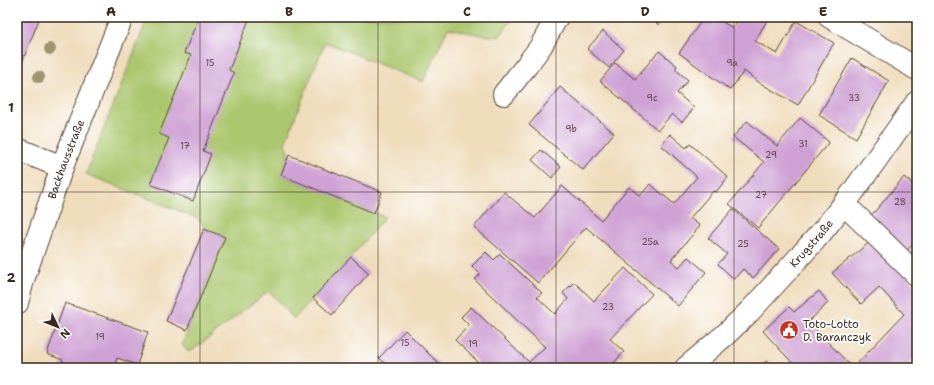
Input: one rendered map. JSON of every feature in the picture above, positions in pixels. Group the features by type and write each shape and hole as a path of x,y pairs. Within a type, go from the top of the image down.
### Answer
{"street":[{"name":"Backhausstraße","path":"17,303 23,280 62,167 122,17"},
{"path":"504,94 528,65 541,46 557,17"},
{"path":"830,17 917,69"},
{"name":"Krugstraße","path":"686,368 725,335 750,311 793,264 844,204 917,102"},
{"path":"17,149 62,167"},
{"path":"844,204 917,276"}],"green space":[{"path":"148,17 514,17 499,37 448,28 423,82 325,42 285,143 289,155 281,175 385,217 351,257 294,319 269,291 193,350 188,352 182,345 224,237 204,229 203,225 197,218 86,174"}],"building":[{"path":"17,17 40,17 20,67 17,66"},
{"path":"199,17 250,17 229,70 234,73 203,151 211,154 193,201 150,184 169,138 159,134 191,55 184,53"},
{"path":"484,17 496,17 494,21"},
{"path":"648,17 665,17 659,25"},
{"path":"697,17 716,17 733,28 739,17 769,17 755,41 777,54 796,21 834,43 798,105 760,83 744,71 730,90 679,53 702,20"},
{"path":"603,31 624,50 609,68 587,49"},
{"path":"659,51 677,66 675,69 688,80 677,93 694,108 682,122 672,114 658,130 600,81 615,63 635,79"},
{"path":"852,58 889,81 856,138 819,115"},
{"path":"560,87 614,133 583,170 529,125"},
{"path":"800,118 829,142 758,228 729,204 764,162 733,137 747,121 777,146"},
{"path":"670,134 686,148 690,144 728,177 716,192 713,191 690,218 700,226 671,260 679,267 688,257 706,272 678,306 586,227 538,283 474,227 504,192 535,218 562,186 601,220 629,187 640,196 650,184 674,204 697,177 661,145"},
{"path":"917,141 917,150 913,147"},
{"path":"541,150 561,167 552,178 532,160"},
{"path":"289,155 382,192 374,213 281,175"},
{"path":"904,177 917,188 917,239 906,252 870,217"},
{"path":"733,209 779,249 753,278 743,269 734,279 718,264 727,254 708,238"},
{"path":"204,229 225,237 187,330 166,321"},
{"path":"871,241 917,287 917,355 904,368 853,368 904,314 879,287 861,304 832,273"},
{"path":"917,247 917,264 909,256"},
{"path":"486,252 494,260 500,254 542,293 537,297 555,314 568,299 563,293 574,282 594,301 625,268 652,294 610,339 624,352 609,368 472,368 478,362 455,340 469,325 461,317 471,307 529,362 545,347 475,280 480,274 472,266"},
{"path":"351,257 369,273 332,315 313,298"},
{"path":"819,291 828,303 808,322 853,368 797,368 763,331 789,307 794,312"},
{"path":"65,303 148,332 137,365 117,358 114,368 60,368 63,360 47,354"},
{"path":"405,330 444,368 390,368 379,358"},
{"path":"767,361 774,368 759,368"}],"place":[{"name":"Toto-Lotto D. Baranczyk","path":"789,330"}]}
